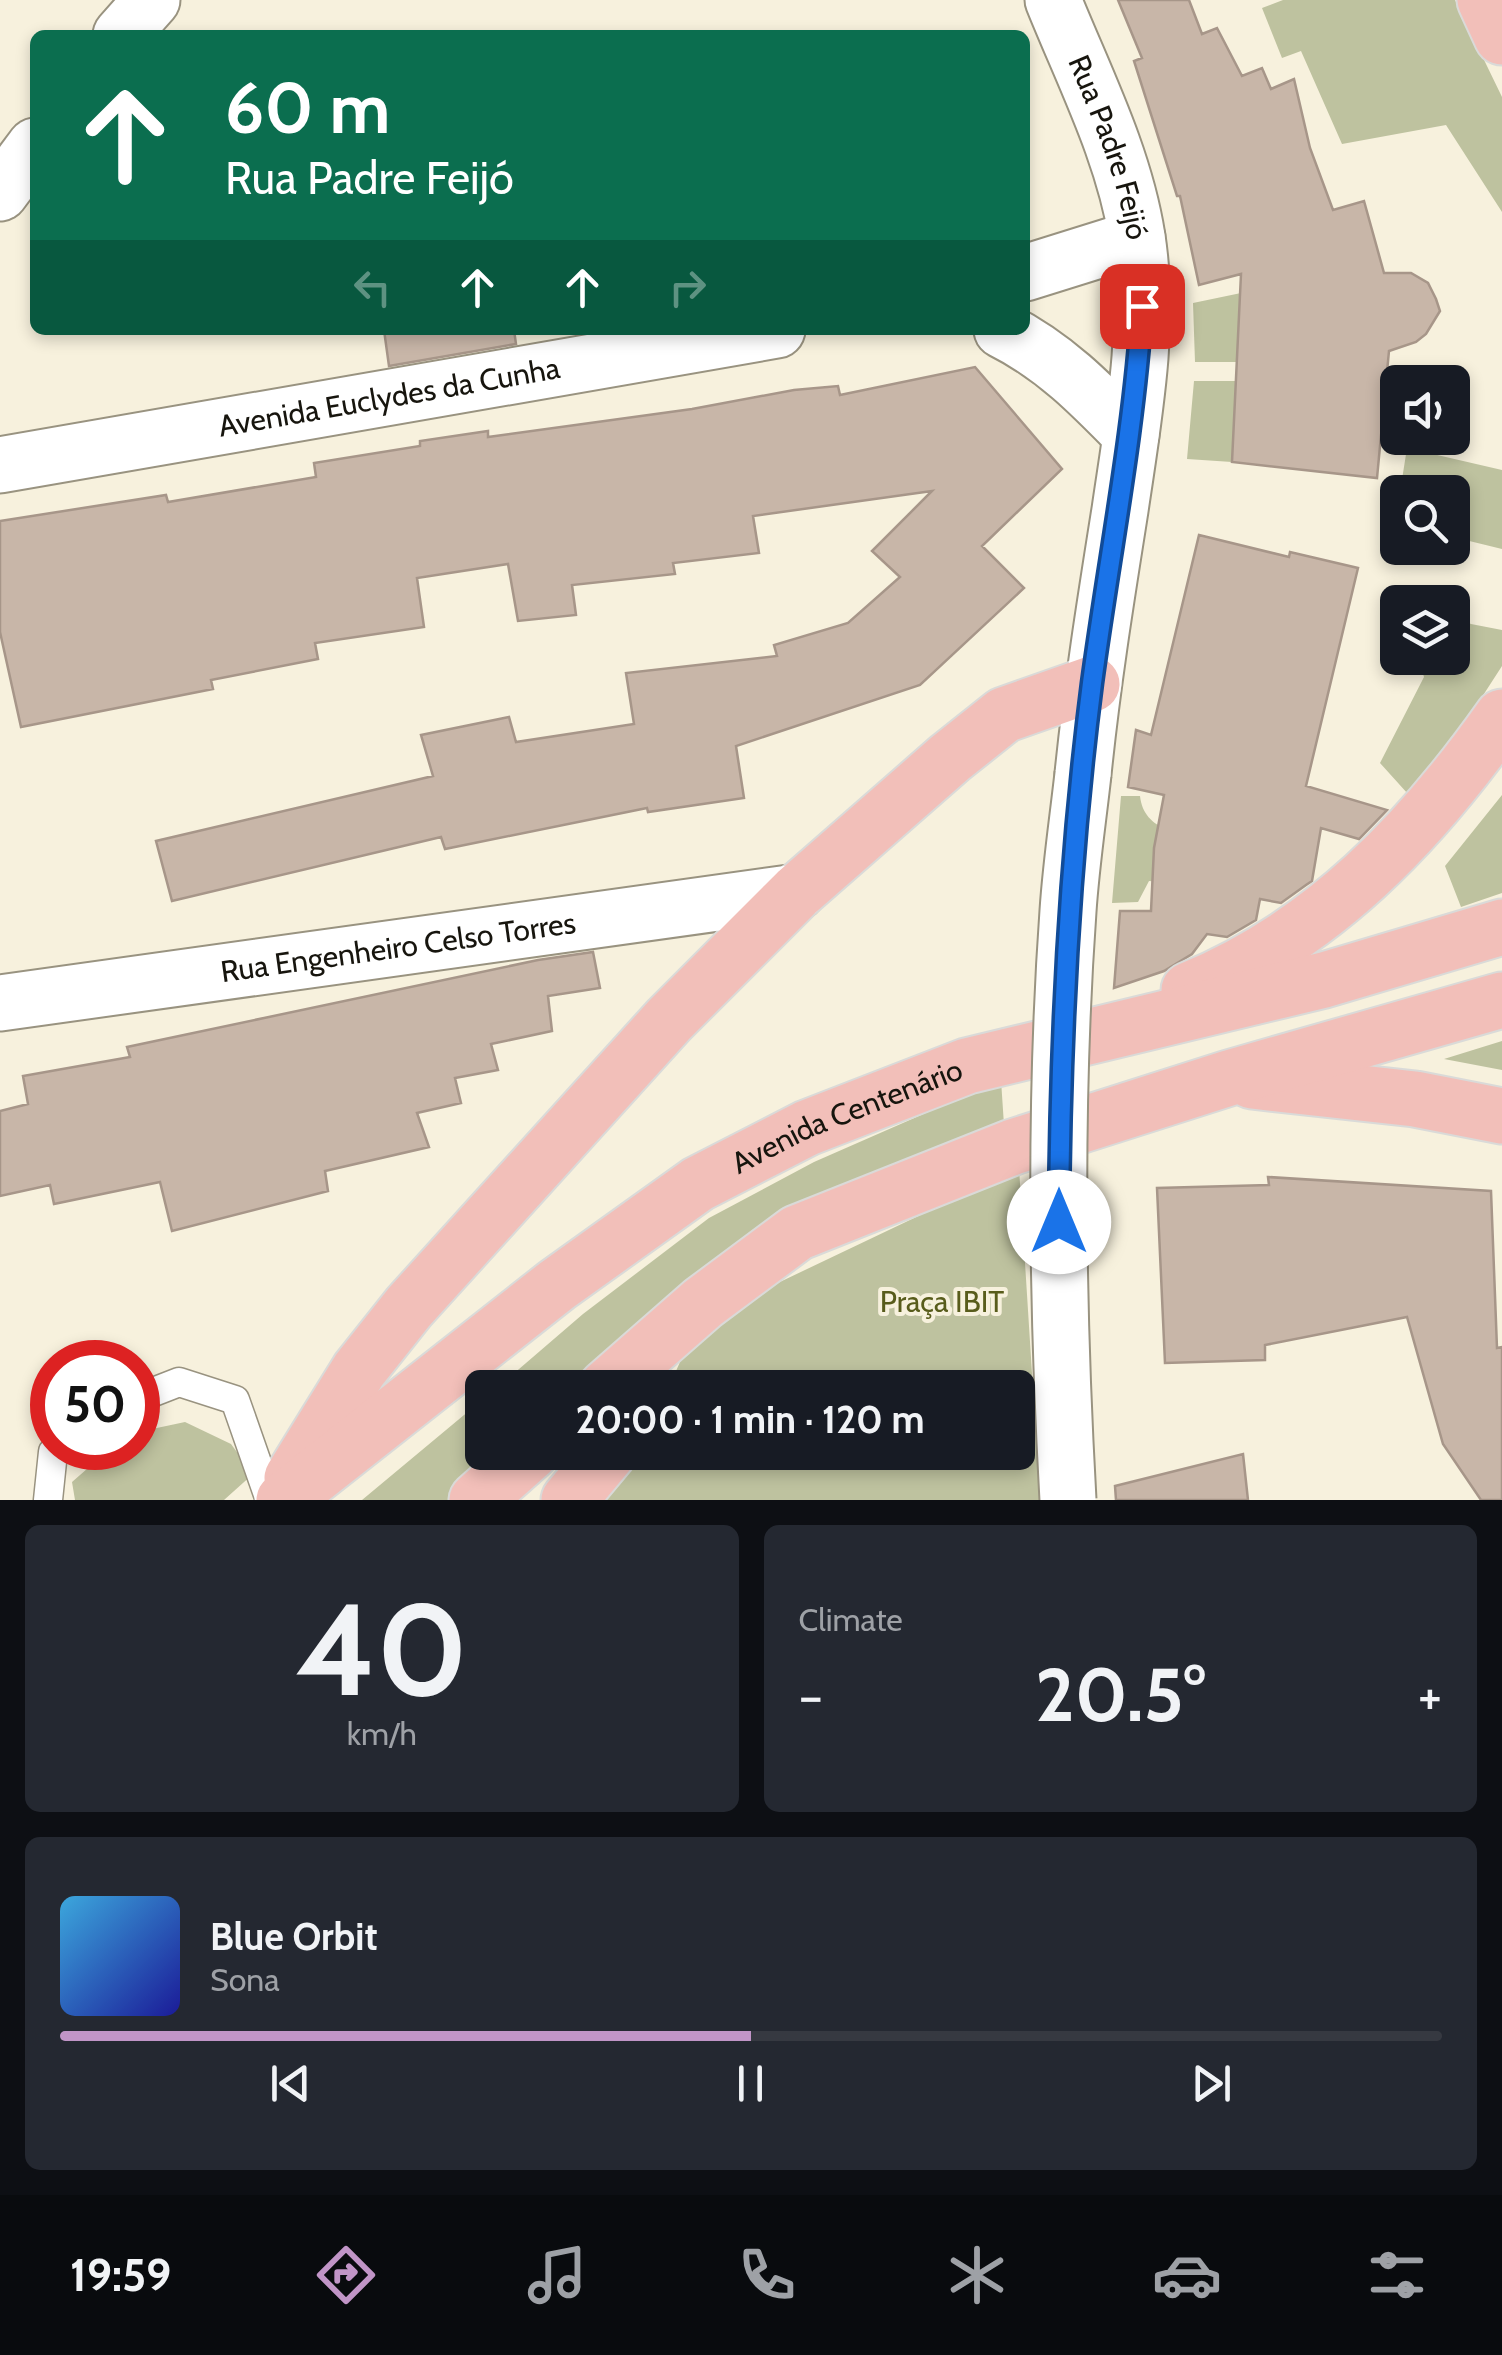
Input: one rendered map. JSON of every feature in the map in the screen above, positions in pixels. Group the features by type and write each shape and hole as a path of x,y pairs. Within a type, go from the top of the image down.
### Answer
{"main road":[{"path":"125,30 152,0"},
{"name":"Rua Padre Feijó","path":"1053,0 1121,168 1137,238 1142,306 1131,434 1092,684 1068,910 1060,1112 1059,1333 1068,1500"},
{"path":"1485,0 1502,37"},
{"path":"0,193 30,153"},
{"path":"1030,271 1137,238"},
{"name":"Avenida Euclydes da Cunha","path":"0,465 747,335"},
{"path":"1012,335 1056,363 1131,434"},
{"path":"281,1500 359,1370 409,1307 669,1020 797,892 1004,715 1092,684"},
{"path":"1040,1050 1230,973 1301,928 1353,889 1412,834 1502,717"},
{"name":"Rua Engenheiro Celso Torres","path":"0,1004 797,892"},
{"name":"Avenida Centenário","path":"281,1500 557,1285 698,1184 807,1128 967,1066 1324,980 1502,927"},
{"path":"627,1370 703,1303 797,1233 1013,1147 1230,1078 1502,1000"},
{"path":"1230,1078 1415,1098 1502,1116"},
{"path":"664,1370 703,1303"},
{"path":"477,1500 511,1470"},
{"path":"569,1500 594,1470"}],"lane":[{"path":"160,1389 179,1382 235,1400 270,1500"},
{"path":"48,1500 51,1470"}],"green space":[{"path":"1283,0 1455,0 1502,97 1502,212 1446,125 1342,144 1301,51 1282,58 1262,8"},
{"path":"1241,293 1239,362 1195,362 1193,303"},
{"path":"1194,381 1238,381 1232,462 1187,459"},
{"path":"1406,455 1437,455 1502,470 1502,549 1470,541 1470,475 1403,475"},
{"path":"1470,624 1502,630 1502,666 1460,731 1408,794 1380,763 1424,677 1470,675"},
{"path":"1502,795 1502,893 1461,907 1445,866"},
{"path":"1121,796 1140,796 1149,817 1167,830 1175,883 1149,881 1138,902 1112,903"},
{"path":"1502,1041 1502,1070 1444,1059"},
{"path":"1001,1080 1004,1125 608,1370 518,1370 583,1314 709,1218 814,1162"},
{"name":"Praça IBIT","path":"1019,1168 1032,1370 676,1370 698,1321"},
{"path":"465,1414 465,1470 486,1470 452,1500 362,1500"},
{"name":"Praça IBIT","path":"1035,1421 1040,1500 575,1500 608,1470 1035,1470"},
{"path":"185,1422 231,1444 253,1474 224,1500 75,1500 72,1482 86,1470 160,1470 160,1427"}],"building":[{"path":"1118,0 1189,0 1202,34 1217,28 1242,76 1262,68 1271,89 1294,79 1310,148 1333,210 1364,201 1384,273 1411,273 1428,283 1440,311 1426,334 1416,342 1389,351 1388,365 1380,365 1377,478 1232,462 1241,274 1199,285 1180,196 1134,61 1142,58"},
{"path":"385,335 515,335 516,344 389,366"},
{"path":"975,367 1062,469 982,546 1024,588 920,685 736,746 744,798 648,812 647,808 445,849 441,837 172,901 156,841 433,776 421,735 509,717 516,742 634,724 626,673 777,656 774,645 848,623 900,577 872,551 932,491 753,516 759,553 673,563 675,574 572,585 576,615 518,621 508,564 417,578 424,627 315,643 318,659 211,680 213,689 21,727 0,632 0,521 166,495 168,502 316,477 314,463 420,446 420,441 488,431 488,437 692,409 794,390 838,386 840,395"},
{"path":"1199,535 1289,557 1290,552 1358,568 1306,786 1387,810 1359,839 1321,828 1312,881 1281,903 1260,899 1256,920 1227,937 1207,934 1192,954 1164,971 1114,988 1120,911 1151,911 1154,848 1164,795 1128,787 1136,730 1151,735"},
{"path":"593,952 600,988 548,996 552,1031 491,1044 498,1070 455,1078 461,1103 417,1113 429,1147 325,1171 328,1191 172,1231 160,1182 54,1204 50,1185 0,1196 0,1111 28,1104 23,1076 130,1057 127,1047 538,960"},
{"path":"1268,1177 1491,1191 1497,1348 1502,1347 1502,1500 1481,1500 1443,1444 1407,1317 1265,1345 1265,1360 1165,1363 1157,1188 1269,1185"},
{"path":"1243,1454 1248,1500 1116,1500 1115,1486"}],"route":[{"path":"1059,1222 1068,910 1092,684 1131,434 1142,306"}]}
